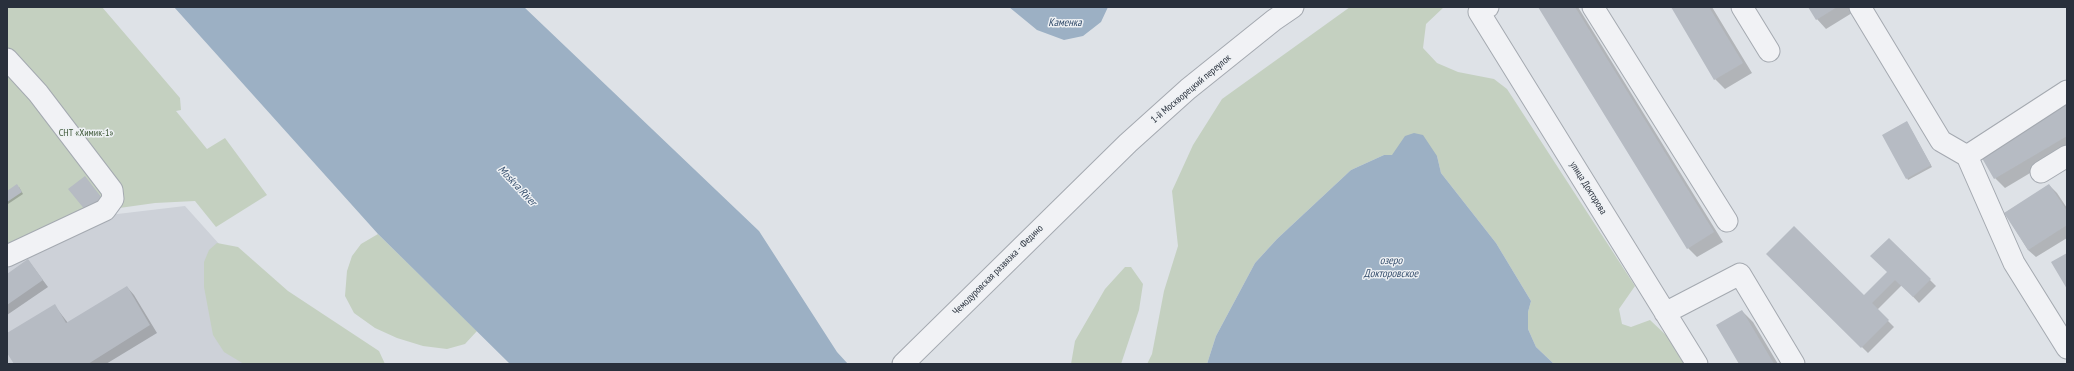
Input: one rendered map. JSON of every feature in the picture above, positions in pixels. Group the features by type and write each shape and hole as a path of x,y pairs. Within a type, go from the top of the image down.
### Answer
{"street":[{"name":"1-й Москворецкий переулок","path":"1094,177 1188,89 1274,20 1293,7"},
{"path":"1593,7 1728,220"},
{"path":"1742,7 1769,51"},
{"path":"1860,7 1942,141 1967,156 2014,263 2061,325 2067,348"},
{"name":"улица Докторова","path":"1484,10 1697,364"},
{"path":"7,59 38,92 112,190 113,199 105,210 9,250"},
{"path":"1967,156 2067,91"},
{"path":"2041,172 2067,156"},
{"name":"Чемодуровская развязка - Федино","path":"903,364 1094,177"},
{"path":"1665,313 1740,274 1794,364"}],"shaded area":[{"path":"185,206 238,265 322,364 7,364 7,263 16,258 48,249 109,215"}],"green space":[{"name":"СНТ «Химик-1»","path":"7,7 102,7 180,98 181,110 176,111 207,149 225,138 267,195 216,227 195,201 155,203 105,210 7,256"},
{"path":"1350,7 1444,7 1426,24 1423,48 1437,63 1458,72 1494,79 1507,89 1635,286 1619,309 1622,324 1631,327 1650,320 1667,336 1684,364 1554,364 1536,347 1528,329 1528,312 1531,301 1496,243 1441,173 1437,156 1384,155 1351,170 1277,239 1255,263 1216,336 1207,364 1147,364 1152,354 1164,291 1178,246 1172,191 1193,145 1222,99"},
{"path":"378,234 477,331 465,344 447,349 423,346 397,338 375,328 354,313 345,296 347,271 352,256 361,244"},
{"path":"217,243 238,247 288,291 379,351 385,364 244,364 224,352 213,335 204,287 204,262 209,250"},
{"path":"1125,267 1131,267 1143,284 1139,310 1121,364 1071,364 1075,341 1105,289"}],"water":[{"name":"Moskva River","path":"174,7 524,7 759,231 837,352 848,364 510,364 378,234"},
{"name":"Каменка","path":"1009,7 1108,7 1101,22 1083,36 1064,40 1037,30"},
{"name":"озеро Докторовское","path":"1414,133 1423,135 1437,156 1441,173 1496,243 1531,301 1528,312 1528,329 1536,347 1554,364 1207,364 1216,336 1255,263 1277,239 1351,170 1384,155 1392,155 1405,136"}],"building":[{"path":"1538,7 1575,7 1714,232 1687,249"},
{"path":"1671,7 1709,7 1743,63 1714,80"},
{"path":"1808,7 1837,7 1816,20"},
{"path":"2067,101 2067,136 1994,179 1979,153"},
{"path":"1907,121 1931,165 1906,179 1882,135"},
{"path":"85,176 102,198 86,211 68,189"},
{"path":"17,184 22,192 7,202 7,191"},
{"path":"2049,184 2067,211 2067,225 2028,250 2004,213"},
{"path":"1794,226 1864,295 1887,272 1870,256 1889,238 1931,279 1913,297 1895,280 1872,303 1889,320 1861,348 1766,254"},
{"path":"2067,253 2067,289 2051,262"},
{"path":"28,259 43,280 7,305 7,274"},
{"path":"127,286 150,325 88,364 14,364 7,353 7,333 55,304 66,323"},
{"path":"1742,310 1774,364 1739,364 1716,325"}]}
